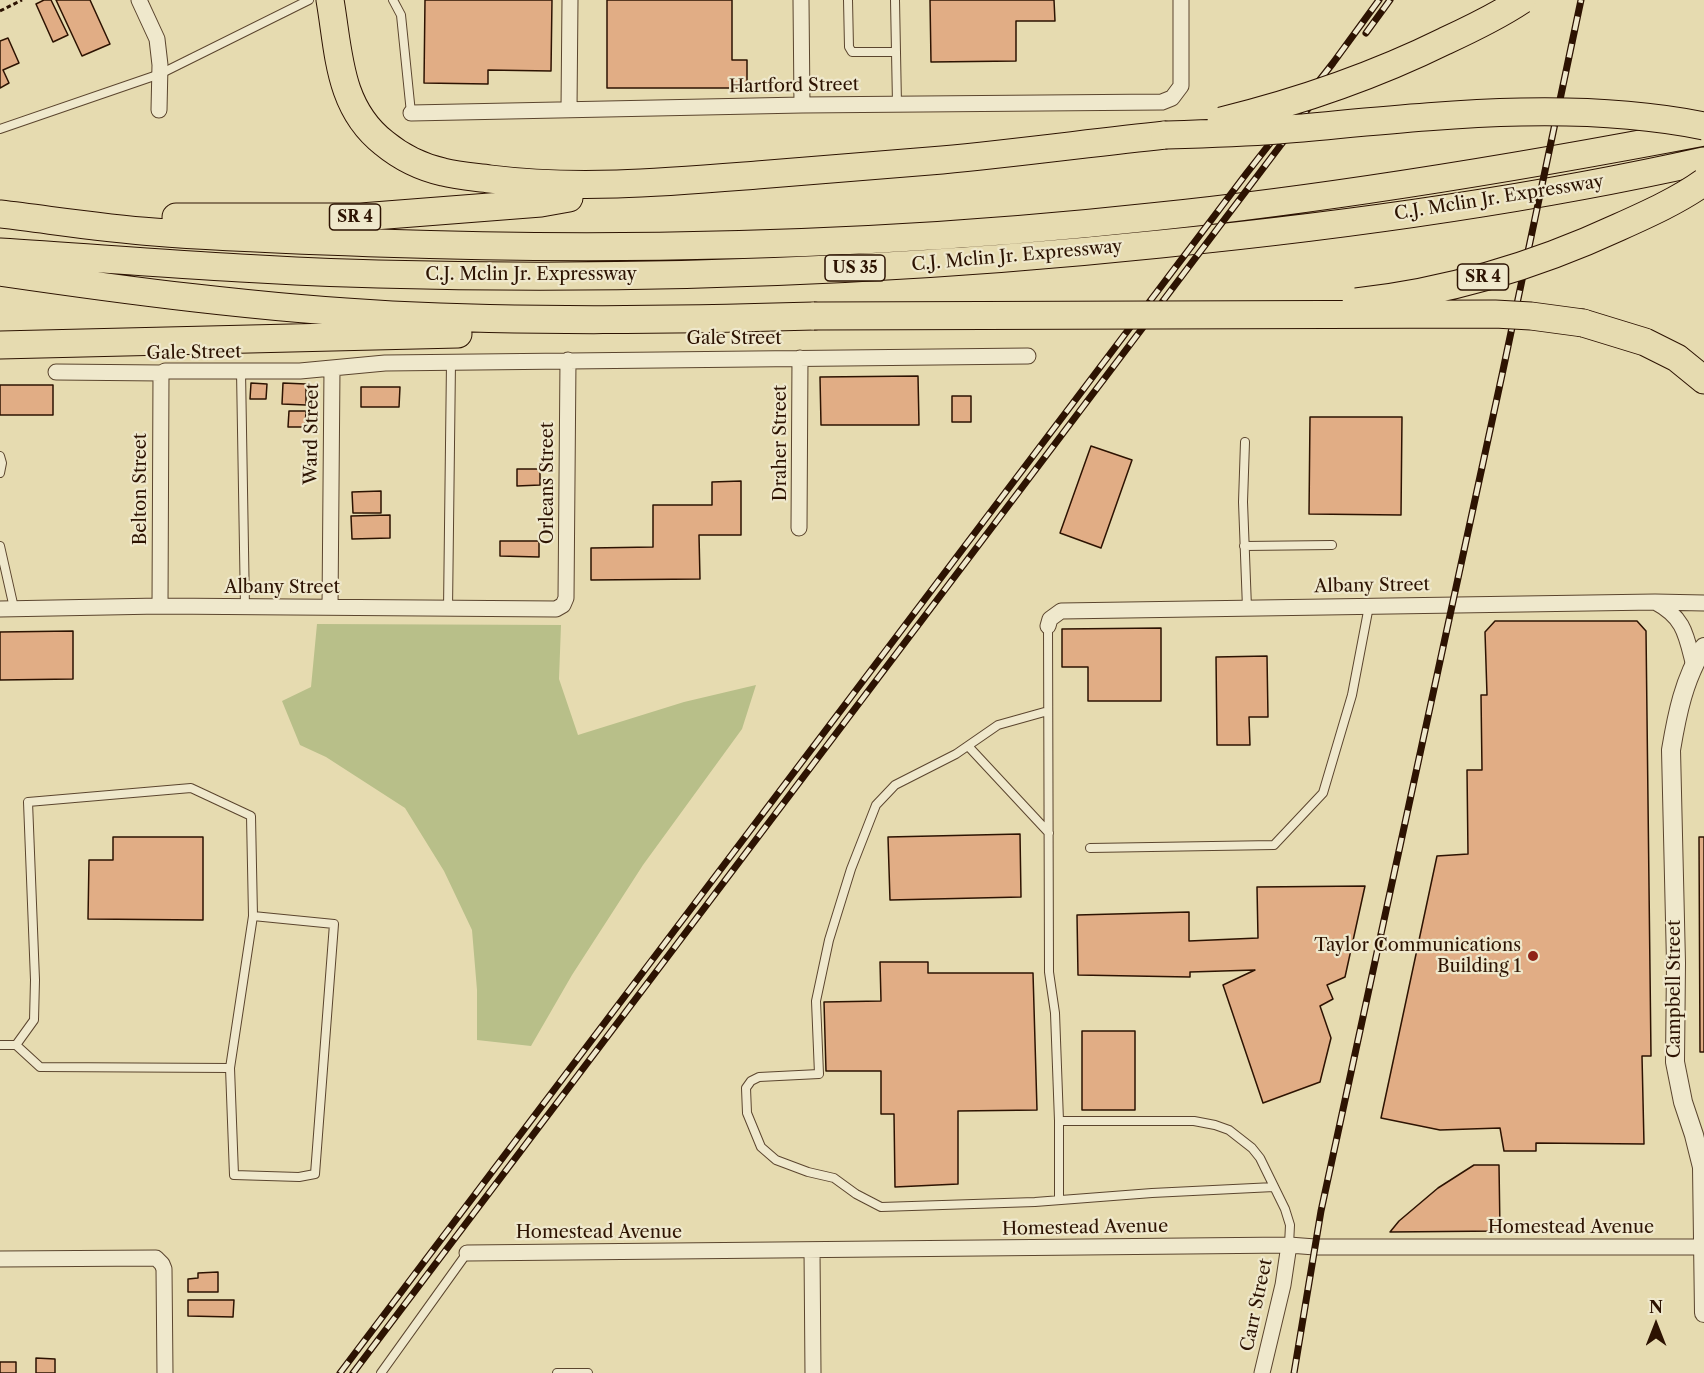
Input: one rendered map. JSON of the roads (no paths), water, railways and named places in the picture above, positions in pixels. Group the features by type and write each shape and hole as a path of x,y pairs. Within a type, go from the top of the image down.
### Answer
{"highway":[{"path":"330,0 338,60 353,105 368,128 382,142 416,163 451,174 535,184 671,182"},
{"name":"SR 4","path":"36,218 361,217 541,202 671,182 944,160 1164,135 1242,116 1373,73 1471,29 1522,0"},
{"path":"1164,135 1276,130 1434,115 1485,114 1633,115 1666,118 1704,126"},
{"name":"C.J. Mclin Jr. Expressway","path":"36,218 150,232 255,239 467,246 744,245 1151,218 1333,195 1543,162 1704,132"},
{"name":"C.J. Mclin Jr. Expressway","path":"0,252 217,268 378,274 589,276 784,272 902,266 1041,256 1275,232 1523,195 1624,178 1704,161"},
{"name":"SR 4","path":"0,272 114,289 258,305 393,315 576,320 814,316 1245,314 1371,300 1494,274 1538,261 1592,240 1647,215 1704,182"},
{"name":"US 35","path":"0,214 36,218"},
{"path":"1245,314 1355,316 1495,314 1584,323 1645,342 1677,358 1704,380"},
{"path":"0,345 480,333 576,320"}],"street":[{"path":"139,0 157,39 160,74 159,110"},
{"path":"569,109 570,0"},
{"path":"801,0 802,105"},
{"name":"Hartford Street","path":"411,113 802,105 1162,102 1176,95 1181,86 1181,0"},
{"name":"Gale Street","path":"445,362 1028,356"},
{"name":"Draher Street","path":"799,528 800,358"},
{"name":"Orleans Street","path":"563,605 566,598 568,360"},
{"name":"Ward Street","path":"330,607 332,369 385,363 445,362"},
{"name":"Gale Street","path":"56,372 161,373 165,371 332,369"},
{"name":"Belton Street","path":"160,606 161,373"},
{"path":"1655,602 1677,618 1686,632 1694,666"},
{"name":"Albany Street","path":"1048,626 1050,619 1061,611 1704,603"},
{"name":"Albany Street","path":"7,609 160,606 556,609 563,605"},
{"name":"Campbell Street","path":"1704,647 1684,688 1676,716 1671,750 1676,963 1675,1062 1683,1102 1699,1151 1704,1184 1704,1313"},
{"name":"Homestead Avenue","path":"467,1253 1289,1245 1315,1247 1703,1247"},
{"name":"Carr Street","path":"1262,1373 1283,1285 1289,1245"},
{"path":"812,1250 813,1373"},
{"path":"0,1259 151,1256 159,1260 164,1269 165,1373"}],"lane":[{"path":"0,129 160,74 309,0"},
{"path":"393,0 401,15 411,113"},
{"path":"848,0 849,47 852,52 896,52"},
{"path":"895,0 897,104"},
{"path":"445,362 448,609"},
{"path":"240,371 245,608"},
{"path":"1245,442 1246,608"},
{"path":"0,456 2,463 0,473"},
{"path":"1244,546 1332,545"},
{"path":"0,546 7,609"},
{"path":"1090,848 1274,845 1323,793 1352,695 1369,606"},
{"path":"1048,626 1049,972 1055,1013 1059,1200"},
{"path":"1048,711 998,725 956,754 895,785 876,805 851,869 829,940 816,1001 819,1074 759,1077 751,1081 746,1088 747,1113 761,1147 776,1160 808,1172 834,1178 856,1194 881,1207 1059,1200 1152,1192 1274,1187"},
{"path":"969,746 1049,833"},
{"path":"16,1045 34,1020 35,980 28,802 191,788 250,816 253,916 230,1068 234,1175 299,1177 315,1174 334,924 253,916"},
{"path":"0,1045 16,1045 40,1067 230,1068"},
{"path":"1059,1122 1194,1121 1215,1125 1236,1134 1252,1148 1285,1209 1290,1225 1289,1245"},
{"path":"381,1373 467,1253"},
{"path":"557,1373 588,1373"}],"railway":[{"path":"340,1373 1379,0"},
{"path":"1366,33 1390,0"},
{"path":"1294,1373 1321,1211 1581,0"},
{"path":"353,1373 1317,97"}],"place":[{"name":"Taylor Communications Building 1","path":"1533,956"}]}
